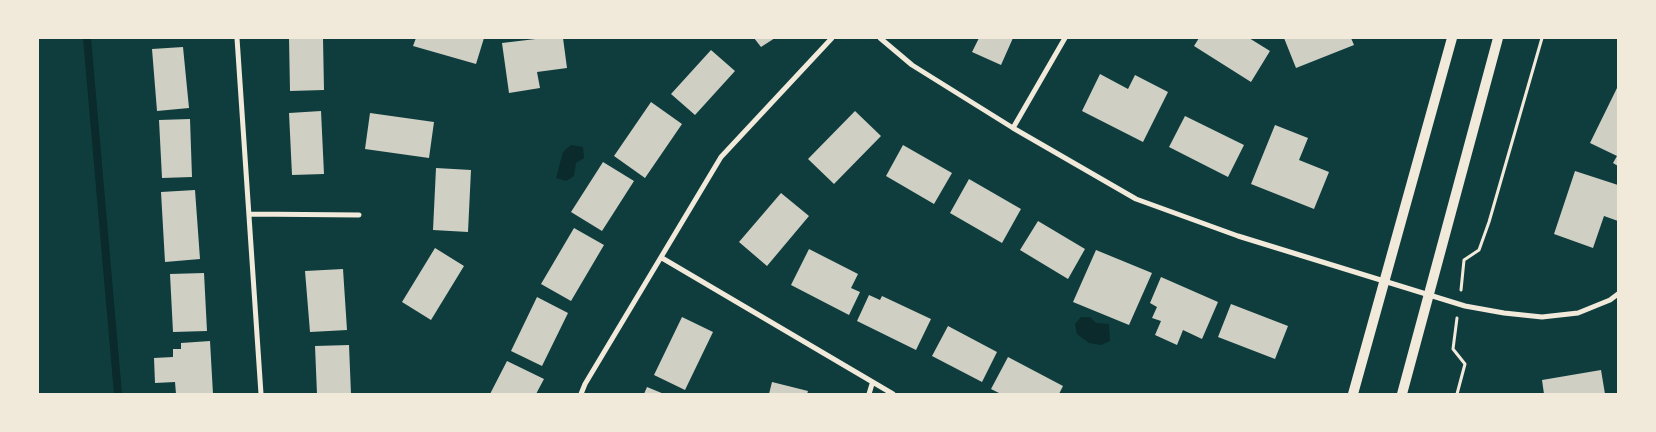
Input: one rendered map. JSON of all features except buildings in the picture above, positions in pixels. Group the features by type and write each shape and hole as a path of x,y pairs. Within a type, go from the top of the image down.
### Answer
{"main road":[{"path":"1353,394 1452,38"},
{"path":"1402,394 1498,38"}],"street":[{"path":"237,38 261,394"},
{"path":"581,394 585,384 721,157 832,38"},
{"path":"880,38 912,65 1013,128 1136,199 1238,236 1459,304 1504,314 1542,317 1578,313 1610,300 1618,294"},
{"path":"1013,128 1065,38"},
{"path":"249,214 360,215"},
{"path":"662,258 872,384 893,394"},
{"path":"869,394 872,384"}],"path":[{"path":"1457,394 1465,364 1453,349 1464,260 1479,250 1542,38"}],"water":[{"path":"571,145 583,147 584,158 576,163 574,176 566,181 556,178 563,152"},
{"path":"1081,317 1090,317 1096,323 1109,324 1110,341 1101,345 1089,343 1077,334 1075,324"}],"waterway":[{"path":"87,38 118,394"}]}
